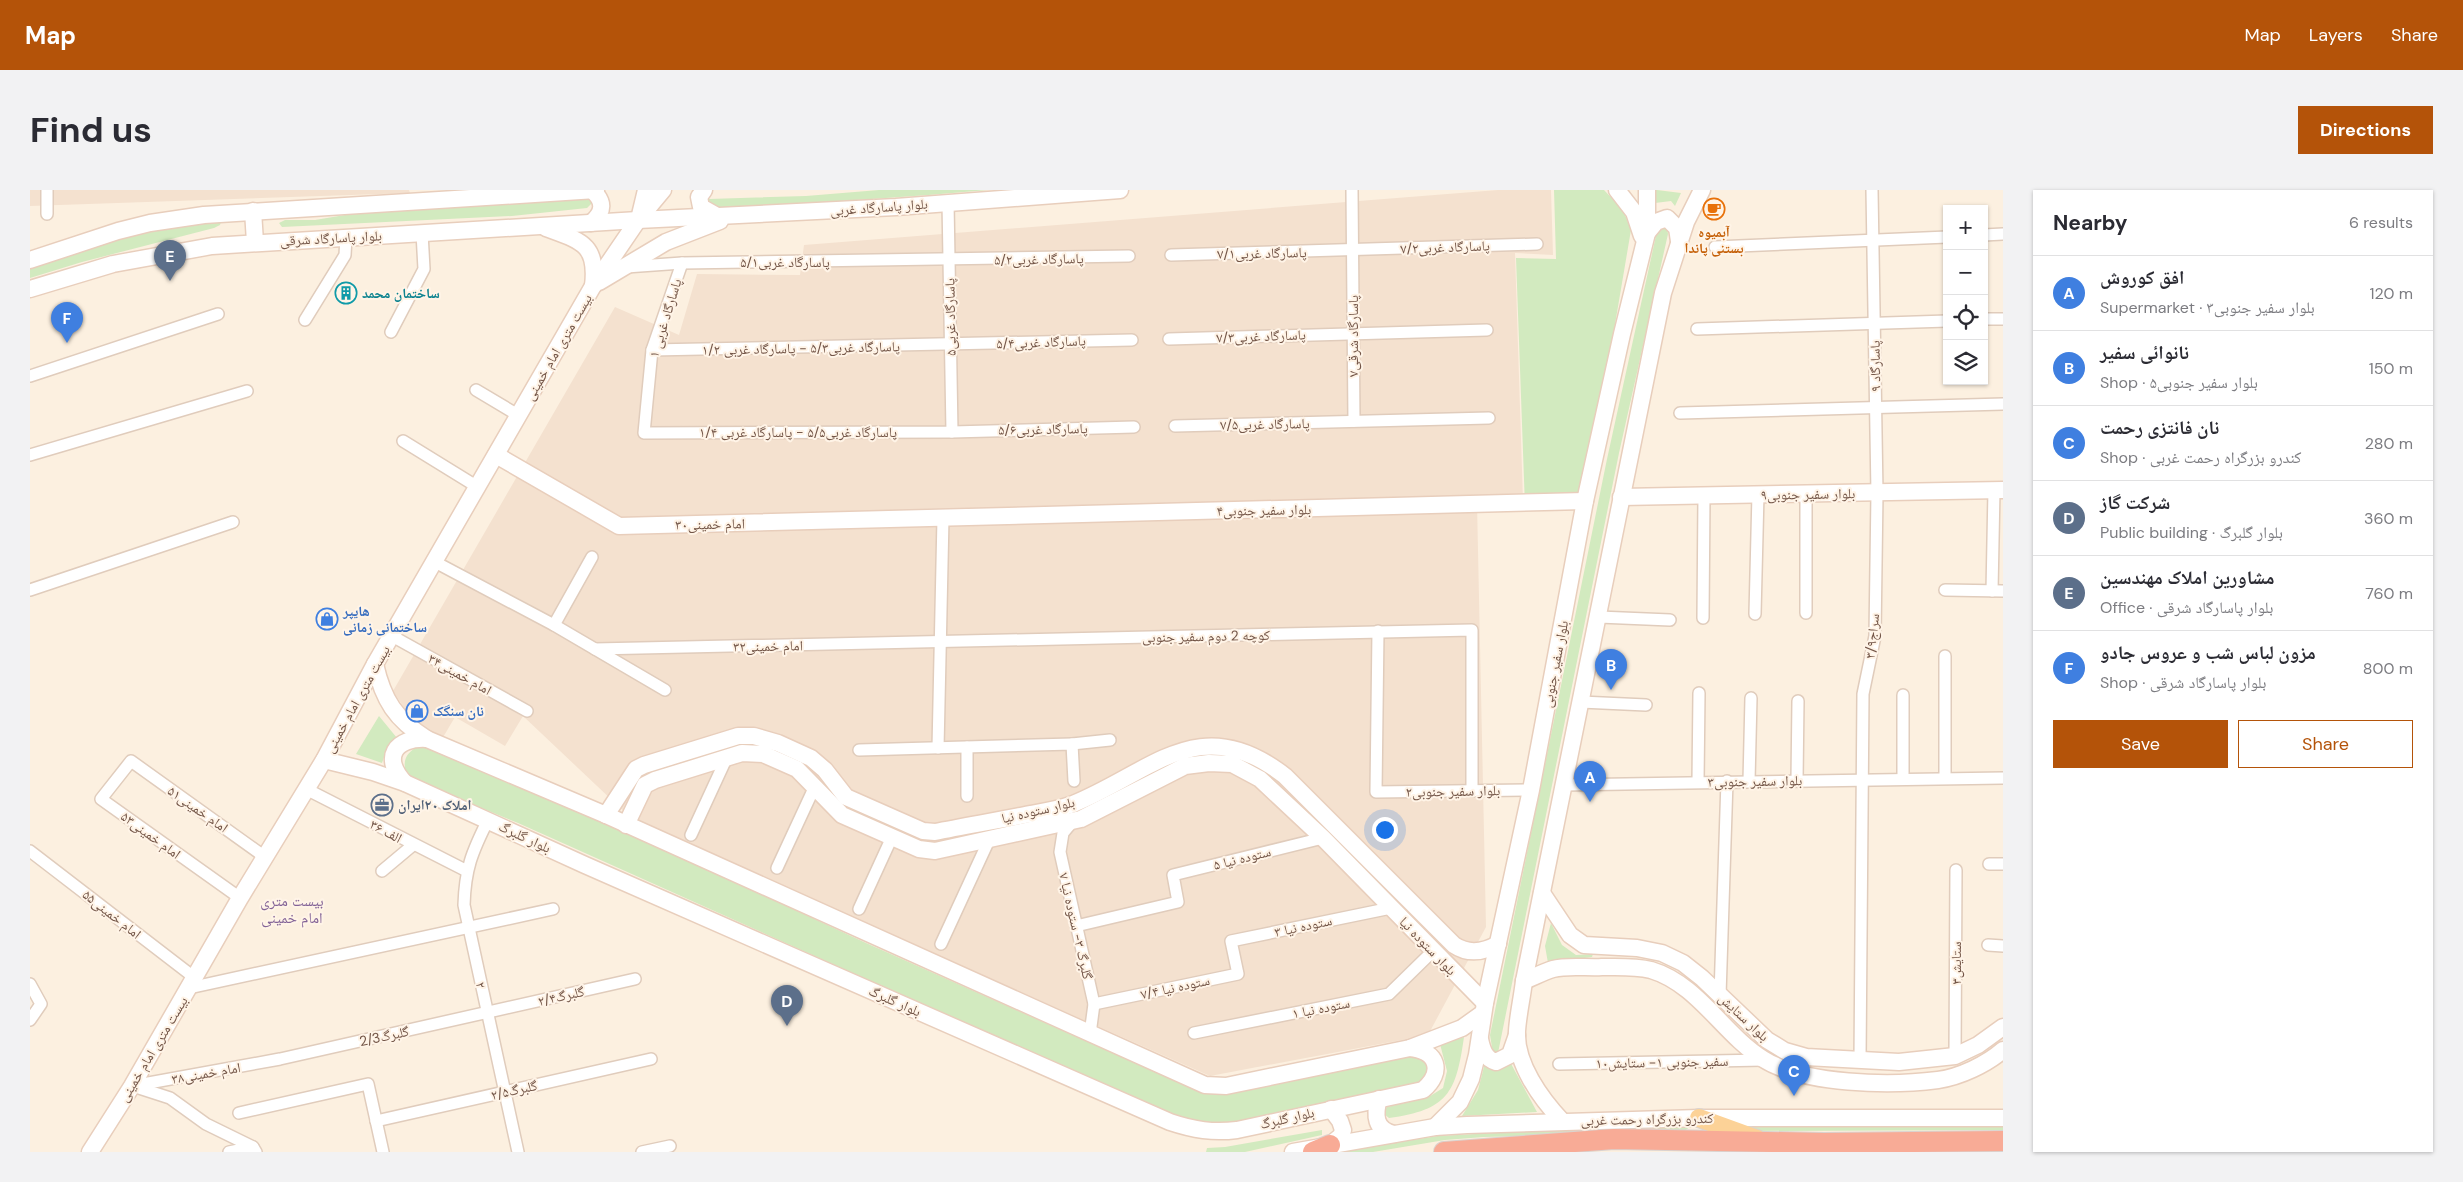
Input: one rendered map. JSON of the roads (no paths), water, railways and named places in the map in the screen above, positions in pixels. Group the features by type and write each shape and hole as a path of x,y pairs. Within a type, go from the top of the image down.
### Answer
{"highway":[{"path":"1444,1152 1614,1139 1765,1142 2003,1141"}],"main road":[{"path":"1699,1118 1765,1142"}],"street":[{"path":"47,190 47,214"},
{"path":"591,223 601,213 603,205 597,194 592,190"},
{"path":"30,260 118,231 150,223 253,211 431,195 596,190"},
{"path":"638,220 646,190"},
{"path":"638,220 663,190"},
{"path":"704,190 700,196 701,207 711,214 718,216"},
{"name":"بلوار پاسارگاد غربی","path":"638,220 1120,190"},
{"name":"پاسارگاد شرقی۷","path":"1352,190 1354,422"},
{"path":"1617,190 1634,212 1645,240 1656,222 1667,218 1677,228 1679,240"},
{"name":"بلوار سفیر جنوبی","path":"1435,1127 1450,1114 1467,1088 1479,1036 1531,790 1586,501 1645,240 1646,190"},
{"path":"1479,1036 1485,1055 1496,1062 1510,1055 1517,1033 1524,981 1664,293 1679,240 1702,190"},
{"name":"پاسارگاد ۹","path":"1872,190 1877,492"},
{"name":"پاسارگاد غربی۵","path":"948,202 952,432"},
{"path":"253,211 255,242"},
{"path":"593,286 666,242 738,215"},
{"name":"بلوار پاسارگاد شرقی","path":"30,289 105,266 147,256 212,246 638,220"},
{"name":"بیست متری امام خمینی","path":"90,1152 132,1086 240,898 324,760 375,664 435,562 476,486 593,286 638,220"},
{"path":"542,226 575,239 593,256 595,267 593,286"},
{"path":"391,332 424,269 422,232"},
{"path":"1988,235 2003,234"},
{"path":"305,320 345,255 346,237"},
{"path":"1715,247 1943,237"},
{"name":"پاسارگاد غربی۷/۲","path":"1353,251 1537,244"},
{"name":"پاسارگاد غربی۷/۱","path":"1170,255 1353,251"},
{"name":"پاسارگاد غربی۵/۲","path":"948,261 1129,256"},
{"name":"پاسارگاد غربی۵/۱","path":"621,268 682,263 948,261"},
{"name":"پاسارگاد غربی ۱","path":"644,433 652,350 682,263"},
{"path":"30,376 218,314"},
{"path":"1988,319 2003,319"},
{"path":"1697,329 1943,321"},
{"name":"پاسارگاد غربی۷/۳","path":"1169,339 1487,330"},
{"name":"پاسارگاد غربی۵/۴","path":"950,345 1132,340"},
{"name":"پاسارگاد غربی۵/۳ - پاسارگاد غربی ۱/۲","path":"652,350 950,345"},
{"path":"476,390 518,416"},
{"path":"30,455 247,391"},
{"path":"1680,414 2003,404"},
{"name":"پاسارگاد غربی۷/۵","path":"1176,426 1489,418"},
{"name":"پاسارگاد غربی۵/۶","path":"952,432 1134,427"},
{"name":"پاسارگاد غربی۵/۵ - پاسارگاد غربی ۱/۴","path":"644,433 952,432"},
{"path":"403,441 476,486"},
{"name":"امام خمینی۳۰","path":"496,454 619,526 943,518"},
{"path":"1945,590 1997,591 1999,490"},
{"name":"بلوار سفیر جنوبی۹","path":"1621,497 1999,490"},
{"name":"سراج۳/۹","path":"1860,1060 1864,694 1875,636 1877,492"},
{"path":"1755,614 1758,494"},
{"path":"1806,494 1806,613"},
{"path":"1703,618 1704,495"},
{"name":"بلوار سفیر جنوبی۴","path":"943,518 1586,501"},
{"path":"938,748 943,518"},
{"path":"31,586 232,522"},
{"path":"554,625 592,557"},
{"path":"435,562 554,625 665,690"},
{"path":"1599,617 1670,620"},
{"name":"کوچه 2 دوم سفیر جنوبی","path":"941,643 1472,630 1472,791"},
{"name":"بلوار سفیر جنوبی۲","path":"1378,631 1376,792 1531,790"},
{"name":"امام خمینی۳۴","path":"392,636 527,711"},
{"name":"امام خمینی۳۲","path":"596,649 941,643"},
{"path":"1945,656 1945,777"},
{"path":"375,664 380,684 399,718 427,739 606,815 1090,1034 1205,1084 1215,1086 1410,1048 1455,1031 1484,1008"},
{"path":"1698,782 1699,694"},
{"path":"1903,695 1903,778"},
{"path":"1749,781 1751,698"},
{"path":"1796,780 1798,701"},
{"path":"1581,702 1646,705"},
{"name":"بلوار ستوده نیا","path":"606,815 636,770 644,765 738,736 754,736 778,742 811,758 825,770 846,797 923,831 934,832 1072,805 1182,750 1204,746 1225,747 1250,754 1285,776 1454,945 1460,949 1478,951 1498,944"},
{"path":"405,784 394,771 393,754 404,741 414,738 427,739"},
{"path":"859,750 1072,744 1110,740"},
{"path":"1072,744 1074,781"},
{"path":"967,747 967,796"},
{"name":"بلوار ستوده نیا","path":"626,824 646,786 655,780 742,753 763,754 797,769 842,815 919,849 935,851 1081,819 1185,766 1209,762 1232,764 1260,779 1323,838 1438,957 1484,1008"},
{"path":"691,835 727,757"},
{"name":"بلوار گلبرگ","path":"324,760 373,772 405,784 488,820 585,866 1170,1122 1194,1130 1221,1132 1423,1090 1431,1083 1436,1068 1434,1060 1426,1053 1410,1048"},
{"name":"امام خمینی۵۱","path":"131,761 266,857"},
{"name":"امام خمینی۵۳","path":"131,761 101,800 240,898"},
{"name":"بلوار سفیر جنوبی۳","path":"1564,785 1945,777 2003,778"},
{"path":"1720,995 1726,782"},
{"path":"626,785 625,790 628,798 636,798 642,794"},
{"path":"777,868 815,786"},
{"name":"۳۶ الف","path":"306,789 467,871"},
{"name":"۲","path":"488,820 474,848 467,871 464,905 518,1152"},
{"name":"گلبرگ ۳- ستوده نیا ۷","path":"1073,821 1062,833 1060,852 1094,1004 1090,1034"},
{"path":"859,909 892,837"},
{"name":"ستوده نیا ۵","path":"1076,926 1178,902 1173,875 1323,838"},
{"path":"941,944 989,840"},
{"path":"382,871 413,845"},
{"name":"امام خمینی۵۵","path":"30,851 192,983"},
{"path":"1989,864 2003,864"},
{"name":"ستایش۳","path":"1955,1056 1956,870"},
{"name":"بلوار ستایش","path":"1542,893 1570,934 1584,945 1637,948 1662,953 1683,962 1766,1040 1784,1051 1806,1057 1899,1062 1955,1056 1978,1046 2003,1027"},
{"name":"ستوده نیا ۳","path":"1234,956 1231,941 1391,908"},
{"path":"192,983 329,959 552,909"},
{"path":"1438,957 1454,960 1454,945"},
{"path":"1988,945 2003,946"},
{"path":"1600,968 1596,961 1596,954 1602,947"},
{"name":"ستوده نیا ۷/۴","path":"1094,1004 1238,974 1234,956"},
{"name":"ستوده نیا ۱","path":"1194,1033 1389,994 1438,957"},
{"name":"بلوار ستایش","path":"1524,981 1554,969 1630,967 1651,970 1669,978 1688,991 1748,1048 1764,1060 1799,1075 1829,1079 1904,1082 1936,1080 1960,1074 1999,1056"},
{"name":"گلبرگ۲/۴","path":"488,1013 635,979"},
{"path":"30,984 41,1004 30,1020"},
{"name":"2/3گلبرگ","path":"280,1059 488,1013"},
{"path":"1517,1033 1523,1058 1533,1084 1548,1106 1562,1121"},
{"path":"1934,1058 1936,1080"},
{"name":"امام خمینی۳۸","path":"132,1086 280,1059"},
{"name":"گلبرگ۲/۵","path":"376,1120 505,1093 651,1059"},
{"name":"سفیر جنوبی ۱- ستایش۱۰","path":"1559,1064 1764,1060"},
{"path":"239,1113 368,1084 383,1152"},
{"path":"132,1086 170,1098 206,1124 254,1150"},
{"path":"1379,1099 1376,1118 1380,1128 1394,1134"},
{"path":"1321,1148 1341,1136 1343,1130 1340,1121 1331,1109"},
{"name":"کندرو بزرگراه رحمت غربی","path":"1293,1152 1435,1127 1562,1121 1699,1118 2003,1118"},
{"path":"642,1152 670,1146"},
{"path":"229,1152 254,1150"}],"place":[{"name":"آبمیوه بستنی پاندا","path":"1714,209"},
{"name":"مشاورین املاک مهندسین","path":"170,281"},
{"name":"ساختمان محمد","path":"346,293"},
{"name":"مزون لباس شب و عروس جادو","path":"67,343"},
{"name":"هایپر ساختمانی زمانی","path":"327,619"},
{"name":"نانوائی سفیر","path":"1611,690"},
{"name":"نان سنگک","path":"417,711"},
{"name":"افق کوروش","path":"1590,802"},
{"name":"املاک ۲۰ایران","path":"382,805"},
{"name":"شرکت گاز","path":"787,1026"},
{"name":"نان فانتزی رحمت","path":"1794,1096"}],"district":[{"name":"بیست متری امام خمینی","path":"292,910"}]}
